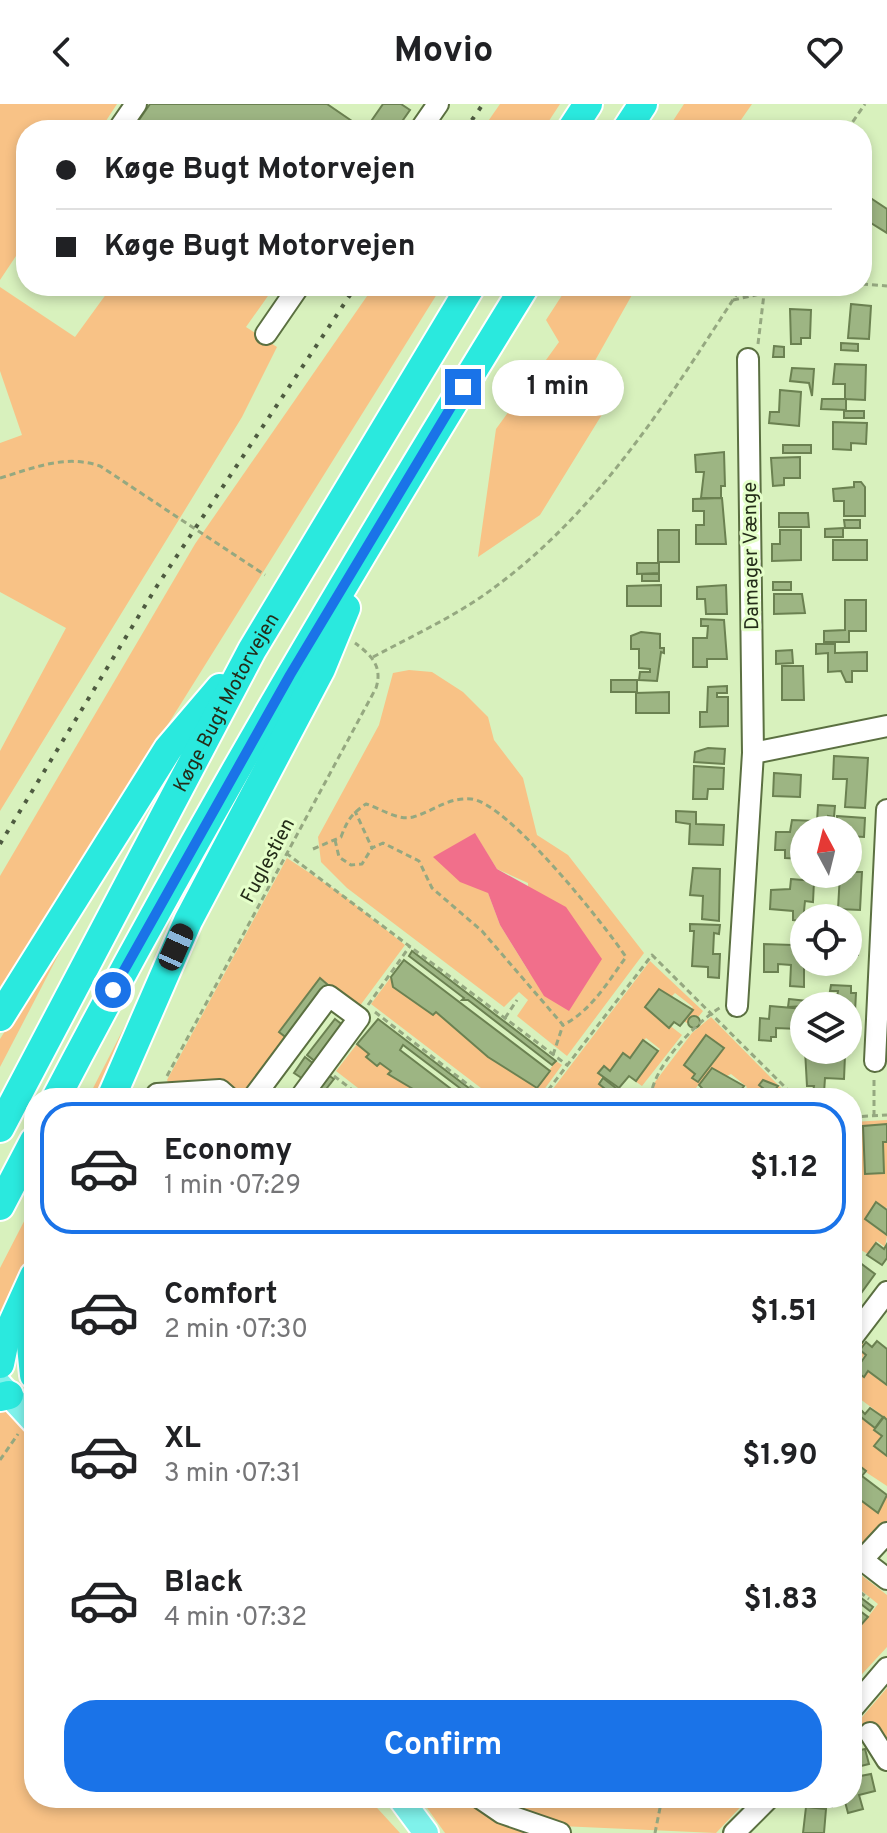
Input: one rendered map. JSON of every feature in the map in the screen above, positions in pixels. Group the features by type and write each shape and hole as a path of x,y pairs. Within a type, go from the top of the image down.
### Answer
{"highway":[{"name":"Køge Bugt Motorvejen","path":"0,1128 252,650 465,296"},
{"name":"Køge Bugt Motorvejen","path":"61,1088 141,936 384,514 519,296"},
{"path":"115,1088 188,921 321,669 384,514"},
{"path":"0,1017 168,749 252,650"},
{"path":"0,1206 24,1160"},
{"path":"1,1345 24,1297"}],"main road":[{"path":"1,1345 24,1367"},
{"path":"3,1392 24,1418"},
{"path":"407,1808 426,1833"}],"street":[{"path":"266,334 292,296"},
{"name":"Damager Vænge","path":"737,1006 753,753 748,359"},
{"path":"753,753 887,726"},
{"path":"875,1061 887,810"},
{"path":"260,1088 329,996 359,1018 307,1088"},
{"path":"862,1325 887,1292"},
{"path":"862,1552 887,1533"},
{"path":"862,1560 887,1579"},
{"path":"862,1697 887,1668"},
{"path":"870,1733 887,1760"},
{"path":"495,1808 560,1833"},
{"path":"734,1833 759,1808"},
{"path":"755,1833 774,1808"}],"path":[{"path":"352,640 373,657 494,588 554,539 603,488 649,428 736,296"},
{"path":"733,300 754,296"},
{"path":"748,359 757,354 764,296"},
{"path":"0,478 61,461 80,459 100,466 265,575"},
{"name":"Fuglestien","path":"160,1088 376,688 379,679 373,657"},
{"path":"313,849 341,837 350,815 366,804 397,817 413,817 453,800 474,799 492,808 540,850 626,957 595,999 576,1019 563,1025 553,1055"},
{"path":"355,811 372,848"},
{"path":"335,840 339,857 351,865 362,864 372,848 383,843 419,861 432,888 482,931 563,1025"},
{"path":"286,853 567,1066"},
{"path":"410,946 367,1005 472,1088"},
{"path":"550,1088 652,955 786,1088"},
{"path":"505,1018 517,1000"},
{"path":"651,1088 651,1083 688,1033 711,1014"},
{"path":"874,1116 875,1061"},
{"path":"323,1067 350,1088"},
{"path":"862,1117 887,1115"},
{"path":"0,1460 24,1430"},
{"path":"862,1594 869,1599"},
{"path":"655,1833 660,1808"}],"shaded area":[{"path":"0,104 117,104 107,120 16,120 16,256 0,280"},
{"path":"500,104 560,104 550,120 489,120"},
{"path":"684,104 752,104 741,120 674,120"},
{"path":"0,287 75,337 105,296 268,296 246,327 277,347 242,417 0,811 0,751 66,628 0,592 0,443 22,435 0,371"},
{"path":"367,296 436,296 0,993 0,876 195,544"},
{"path":"562,296 631,296 583,382 606,408 540,515 478,557 496,429 559,342 546,320"},
{"path":"409,670 432,672 463,692 488,717 494,740 523,778 537,835 568,855 644,953 567,1056 517,1016 528,1000 519,992 504,1007 347,888 321,862 318,837 379,725 393,673","holes":["475,834 497,869 528,883 529,972 500,925 488,893"]},
{"path":"475,833 497,869 566,907 602,959 569,1011 544,996 500,925 488,893 460,882 433,857"},
{"path":"287,858 343,895 405,945 359,1007 320,978 279,1031 288,1038 249,1088 209,1085 171,1088 167,1080"},
{"path":"90,894 0,1067 0,1039"},
{"path":"650,961 703,1011 691,1026 684,1021 693,1007 675,993 671,997 660,989 646,1007 682,1035 642,1086 635,1081 660,1049 646,1038 630,1058 623,1053 610,1070 604,1065 598,1074 602,1077 599,1081 606,1088 554,1088"},
{"path":"154,969 104,1088 93,1088"},
{"path":"391,977 537,1087 556,1061 562,1065 545,1088 481,1088 371,1004"},
{"path":"711,1017 781,1088 769,1083 765,1088 746,1088 731,1074 725,1077 712,1068 696,1088 654,1088 692,1033"},
{"path":"357,1044 415,1088 358,1088 336,1071"},
{"path":"887,1120 887,1207 872,1225 887,1236 885,1247 877,1241 868,1254 862,1251 862,1121"},
{"path":"24,1221 24,1284 12,1306 0,1316 0,1268"},
{"path":"862,1367 887,1386 887,1419 862,1400"},
{"path":"0,1395 24,1421 24,1808 377,1808 400,1833 0,1833"},
{"path":"866,1413 887,1429 887,1486 862,1470 862,1419"},
{"path":"862,1476 887,1496 887,1524 868,1546 862,1544"},
{"path":"862,1576 887,1595 887,1647 862,1674 862,1625 878,1604 862,1591"},
{"path":"887,1688 887,1751 873,1729 862,1724 862,1717"},
{"path":"427,1808 489,1808 534,1833 445,1833"},
{"path":"513,1808 740,1808 716,1833 560,1826 533,1820"}],"building":[{"path":"150,104 327,104 350,120 139,120"},
{"path":"383,104 401,104 410,110 403,120 372,120"},
{"path":"872,199 887,209 887,233 872,224"},
{"path":"851,304 871,306 869,339 848,338"},
{"path":"790,309 811,310 810,338 801,338 801,344 791,344"},
{"path":"841,343 858,344 858,351 841,350"},
{"path":"774,346 784,347 784,357 773,357"},
{"path":"835,364 866,365 865,400 845,399 845,384 833,384"},
{"path":"792,368 814,369 812,396 809,383 790,381"},
{"path":"780,390 801,392 799,426 769,423 770,412 779,412"},
{"path":"822,399 846,399 846,410 821,409"},
{"path":"844,411 864,411 864,418 844,418"},
{"path":"833,422 867,423 866,444 851,443 851,450 833,449"},
{"path":"783,445 811,445 811,453 783,453"},
{"path":"724,452 725,486 721,486 721,498 701,498 704,472 696,472 695,455"},
{"path":"800,457 800,478 784,478 784,485 773,486 771,458"},
{"path":"854,482 861,482 865,487 865,516 844,516 844,501 834,501 833,489 854,487"},
{"path":"722,498 726,544 696,544 696,525 704,525 704,511 693,511 693,499"},
{"path":"779,513 808,513 809,527 779,527"},
{"path":"844,520 860,520 860,528 845,528"},
{"path":"843,528 843,537 825,537 825,529"},
{"path":"658,530 679,530 679,562 658,562"},
{"path":"780,530 801,530 801,560 772,561 772,544 780,544"},
{"path":"833,540 867,540 867,560 833,560"},
{"path":"637,563 659,563 659,573 637,574"},
{"path":"642,574 659,574 659,581 642,581"},
{"path":"773,582 791,582 791,590 773,590"},
{"path":"661,585 661,606 627,606 627,586"},
{"path":"726,585 727,614 706,614 705,599 697,599 697,587"},
{"path":"774,594 802,594 805,613 774,614"},
{"path":"845,600 866,600 866,631 849,631 849,642 824,642 824,631 845,630"},
{"path":"701,619 724,620 727,659 707,659 707,667 693,667 693,638 707,638 708,626 701,626"},
{"path":"641,632 660,634 660,648 664,648 664,653 661,652 657,681 639,680 640,672 650,672 650,669 639,668 639,649 631,649 631,636"},
{"path":"816,644 835,644 835,653 867,652 867,671 852,671 852,682 846,682 841,671 828,672 828,653 816,654"},
{"path":"792,650 793,663 776,664 776,651"},
{"path":"782,666 803,666 804,700 782,700"},
{"path":"611,680 637,680 637,692 611,692"},
{"path":"727,686 727,693 717,693 717,697 728,697 728,726 700,727 700,712 707,712 708,687"},
{"path":"669,692 669,713 636,713 636,693"},
{"path":"708,748 725,749 724,764 694,762 695,752"},
{"path":"834,756 868,758 865,808 845,807 847,779 833,779"},
{"path":"694,766 724,768 723,789 708,789 707,799 693,799"},
{"path":"774,773 801,775 800,797 773,796"},
{"path":"818,805 835,806 834,816 817,816"},
{"path":"676,811 696,812 696,824 724,825 723,845 689,844 690,824 676,822"},
{"path":"862,818 865,818 862,837"},
{"path":"776,832 790,832 790,858 785,858 785,850 775,850"},
{"path":"693,868 720,869 719,921 702,919 703,896 690,895"},
{"path":"814,888 813,902 790,904 790,911 770,909 771,890"},
{"path":"839,888 861,888 860,904 838,904"},
{"path":"690,924 720,925 719,934 714,933 713,954 720,954 719,978 708,977 708,967 692,966 694,931 690,931"},
{"path":"764,944 790,945 790,965 778,964 778,972 764,972"},
{"path":"412,951 556,1061 552,1065 468,1000 462,1000 464,998 409,956"},
{"path":"404,960 550,1071 537,1088 488,1057 436,1012 433,1015 393,987 391,977"},
{"path":"790,976 804,976 804,987 790,986"},
{"path":"320,978 328,985 288,1039 279,1032"},
{"path":"831,985 851,986 851,992 830,991"},
{"path":"659,989 693,1010 680,1026 674,1022 669,1028 645,1007"},
{"path":"770,1006 790,1008 790,1029 776,1028 776,1037 771,1037 771,1041 759,1040 760,1018 769,1019"},
{"path":"689,1017 699,1017 699,1027 689,1027"},
{"path":"335,1019 344,1026 316,1062 307,1055"},
{"path":"378,1019 469,1088 460,1088 403,1045 400,1050 450,1088 411,1088 388,1074 391,1071 380,1063 377,1066 357,1044"},
{"path":"706,1035 724,1048 698,1082 692,1078 695,1074 684,1065"},
{"path":"643,1040 658,1051 636,1081 629,1076 619,1088 598,1073 604,1066 610,1071 623,1053 630,1058"},
{"path":"305,1057 314,1064 303,1079 294,1073"},
{"path":"806,1064 845,1064 844,1079 825,1078 824,1088 807,1086"},
{"path":"712,1068 744,1086 702,1088 699,1085"},
{"path":"325,1073 334,1079 327,1088 314,1088"},
{"path":"603,1078 616,1088 604,1088 599,1084"},
{"path":"763,1080 778,1086 763,1088 759,1085"},
{"path":"887,1124 887,1142 883,1142 884,1173 865,1174 863,1126"},
{"path":"876,1202 887,1210 887,1235 865,1219"},
{"path":"876,1243 884,1249 887,1244 887,1258 882,1265 867,1255"},
{"path":"862,1264 875,1274 862,1292"},
{"path":"877,1341 887,1349 887,1385 868,1371 862,1376 862,1361 866,1355 862,1347 866,1342 872,1347"},
{"path":"870,1408 883,1417 875,1428 862,1418 862,1411 865,1414"},
{"path":"884,1417 887,1420 887,1456 874,1446 882,1436 874,1430"},
{"path":"862,1476 887,1495 878,1513 862,1501"},
{"path":"862,1599 873,1607 870,1611 862,1605"},
{"path":"865,1749 869,1764 862,1766 862,1750"},
{"path":"871,1774 875,1791 862,1794 862,1776"},
{"path":"862,1806 863,1809 848,1813 847,1808 862,1808"},
{"path":"806,1808 826,1809 824,1833 803,1833"}],"railway":[{"path":"472,120 483,104"},
{"path":"0,844 157,586 349,296"}],"route":[{"path":"113,990 290,675 463,387"}]}
